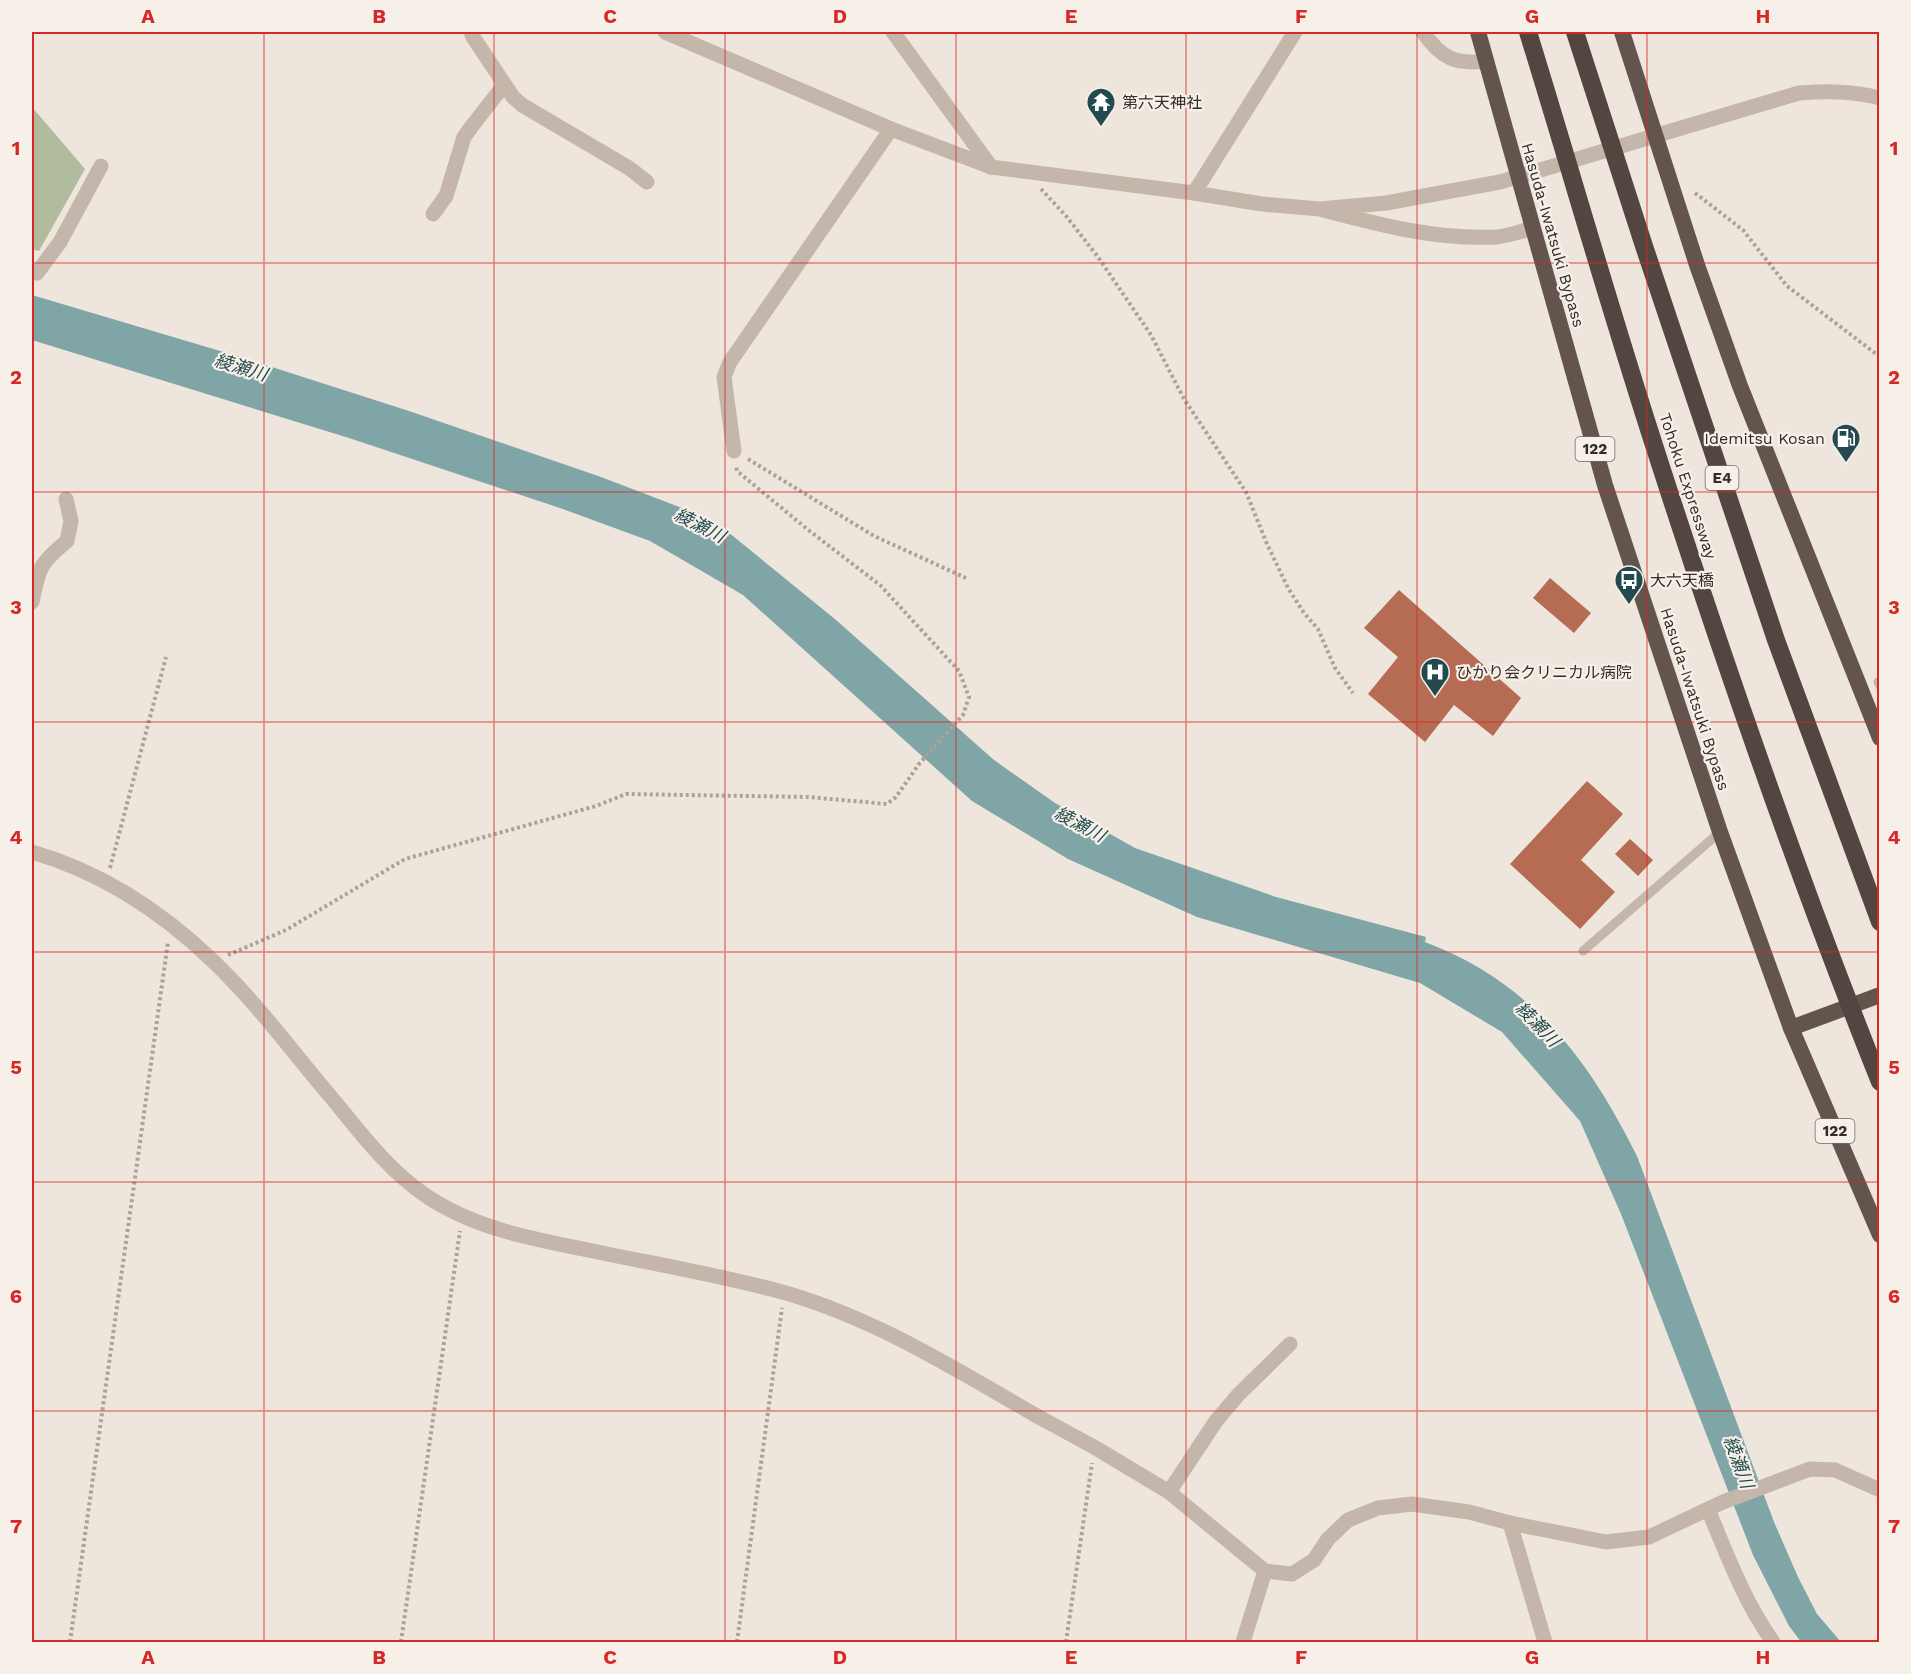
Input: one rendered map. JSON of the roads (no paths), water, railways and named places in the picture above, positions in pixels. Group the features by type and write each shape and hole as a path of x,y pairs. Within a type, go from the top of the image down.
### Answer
{"highway":[{"name":"Hasuda-Iwatsuki Bypass","path":"1478,32 1605,485 1720,832 1791,1028 1880,1234"},
{"name":"Tohoku Expressway","path":"1528,32 1652,440 1720,644 1784,826 1880,1082"},
{"name":"Tohoku Expressway","path":"1575,32 1776,640 1880,922"},
{"path":"1622,32 1697,265 1740,387 1880,738"},
{"path":"1791,1028 1880,995"}],"street":[{"path":"471,32 472,37 513,97 522,105 628,168 647,182"},
{"path":"665,32 891,129 991,167 1262,204 1320,209 1440,236 1498,237 1532,229"},
{"path":"893,32 991,167"},
{"path":"1194,193 1295,32"},
{"path":"1423,32 1436,50 1449,58 1469,63 1487,61"},
{"path":"433,214 446,196 465,137 471,126 504,84"},
{"path":"1320,209 1386,203 1500,182 1799,93 1829,91 1860,93 1880,98"},
{"path":"734,451 724,377 730,362 891,129"},
{"path":"32,271 37,273 60,242 101,166"},
{"path":"32,602 38,572 47,558 67,542 71,521 66,499"},
{"path":"32,852 67,862 106,881 132,896 171,925 214,962 250,1001 388,1164 426,1195 462,1216 500,1230 538,1240 784,1293 837,1309 898,1337 1094,1447 1168,1492 1265,1571 1292,1574 1314,1560 1328,1539 1348,1520 1378,1508 1412,1504 1469,1512 1510,1523 1606,1542 1649,1537 1715,1506 1810,1469 1835,1470 1880,1490"},
{"path":"1168,1492 1223,1413 1290,1344"},
{"path":"1715,1506 1736,1577 1758,1621 1773,1642"},
{"path":"1510,1523 1545,1642"},
{"path":"1243,1642 1265,1571"}],"lane":[{"path":"1880,681 1878,682 1880,686"},
{"path":"1583,951 1720,832"}],"water":[{"name":"綾瀬川","path":"32,295 247,359 409,411 601,477 682,508 728,532 836,620 994,760 1055,803 1135,848 1276,897 1426,937 1425,942 1463,959 1526,1001 1576,1056 1598,1087 1637,1156 1774,1522 1817,1614 1841,1642 1801,1642 1789,1626 1753,1555 1621,1214 1580,1121 1502,1032 1420,983 1197,917 1068,859 972,801 743,595 650,541 560,508 349,438 32,340"}],"place":[{"name":"第六天神社","path":"1101,128"},
{"name":"Idemitsu Kosan","path":"1846,464"},
{"name":"大六天橋","path":"1629,606"},
{"name":"ひかり会クリニカル病院","path":"1435,698"}]}
